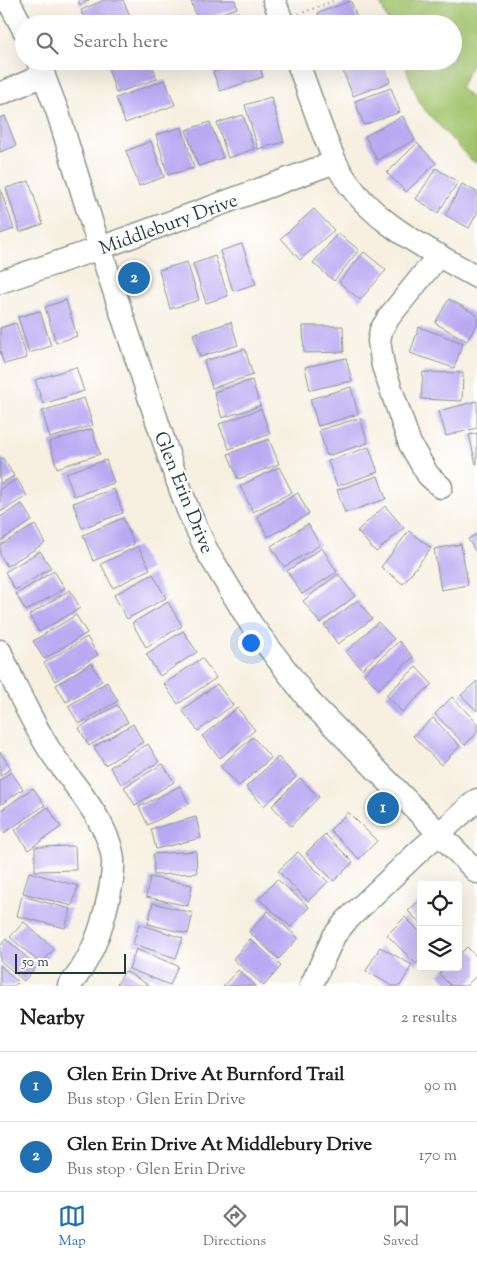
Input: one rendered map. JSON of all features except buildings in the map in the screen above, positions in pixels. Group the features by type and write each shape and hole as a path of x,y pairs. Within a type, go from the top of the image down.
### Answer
{"street":[{"path":"8,0 16,15"},
{"path":"274,0 287,15"},
{"path":"0,94 38,70"},
{"name":"Glen Erin Drive","path":"42,70 58,113 100,248 188,510 207,551 250,624 311,703 477,872"},
{"path":"300,70 336,162 365,203 392,226 415,242 477,277"},
{"name":"Middlebury Drive","path":"0,282 100,248 336,162"},
{"path":"439,256 388,317 381,330 379,341 383,366 410,444 428,475 442,487"},
{"path":"0,651 48,747 94,814 108,840 113,858 112,887 99,934 80,973 69,986"},
{"path":"312,986 334,936 346,921 477,800"}],"path":[{"path":"300,15 336,0"}],"green space":[{"path":"379,0 477,0 477,55 460,88 477,103 477,163 471,160 421,106 407,70 462,70 462,15 385,15"}],"place":[{"name":"Glen Erin Drive At Middlebury Drive","path":"134,278"},
{"name":"Glen Erin Drive At Burnford Trail","path":"383,808"}]}
